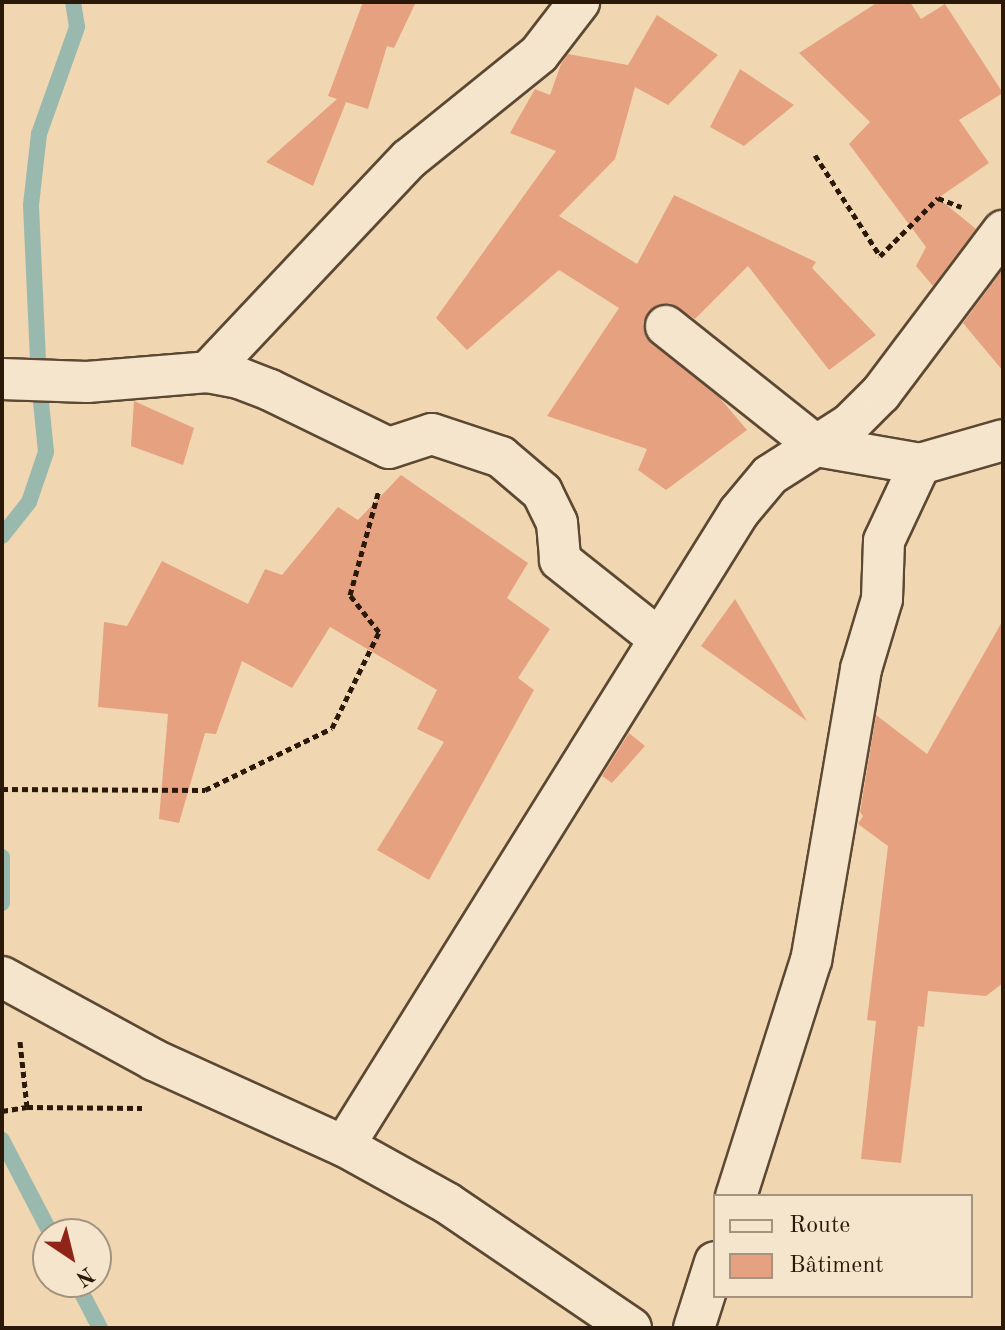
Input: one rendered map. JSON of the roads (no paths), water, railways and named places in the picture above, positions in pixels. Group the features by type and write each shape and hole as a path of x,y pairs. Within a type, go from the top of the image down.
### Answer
{"street":[{"path":"208,372 409,159 539,54 579,2"},
{"path":"344,1146 739,512 770,475 850,424 881,393 1003,231"},
{"path":"666,326 817,446 920,464 1003,440"},
{"path":"2,379 87,382 208,372 239,378 270,390 389,448 432,434 501,457 542,492 557,523 560,560 658,638"},
{"path":"737,1194 811,960 861,669 882,599 884,541 920,464"},
{"path":"2,977 154,1060 344,1146 447,1203 631,1328"},
{"path":"694,1328 713,1268"}],"waterway":[{"path":"2,536 29,502 46,452 39,382 31,205 39,134 77,27 73,2"},
{"path":"2,857 2,903"},
{"path":"2,1140 43,1218"},
{"path":"84,1298 100,1328"}]}
